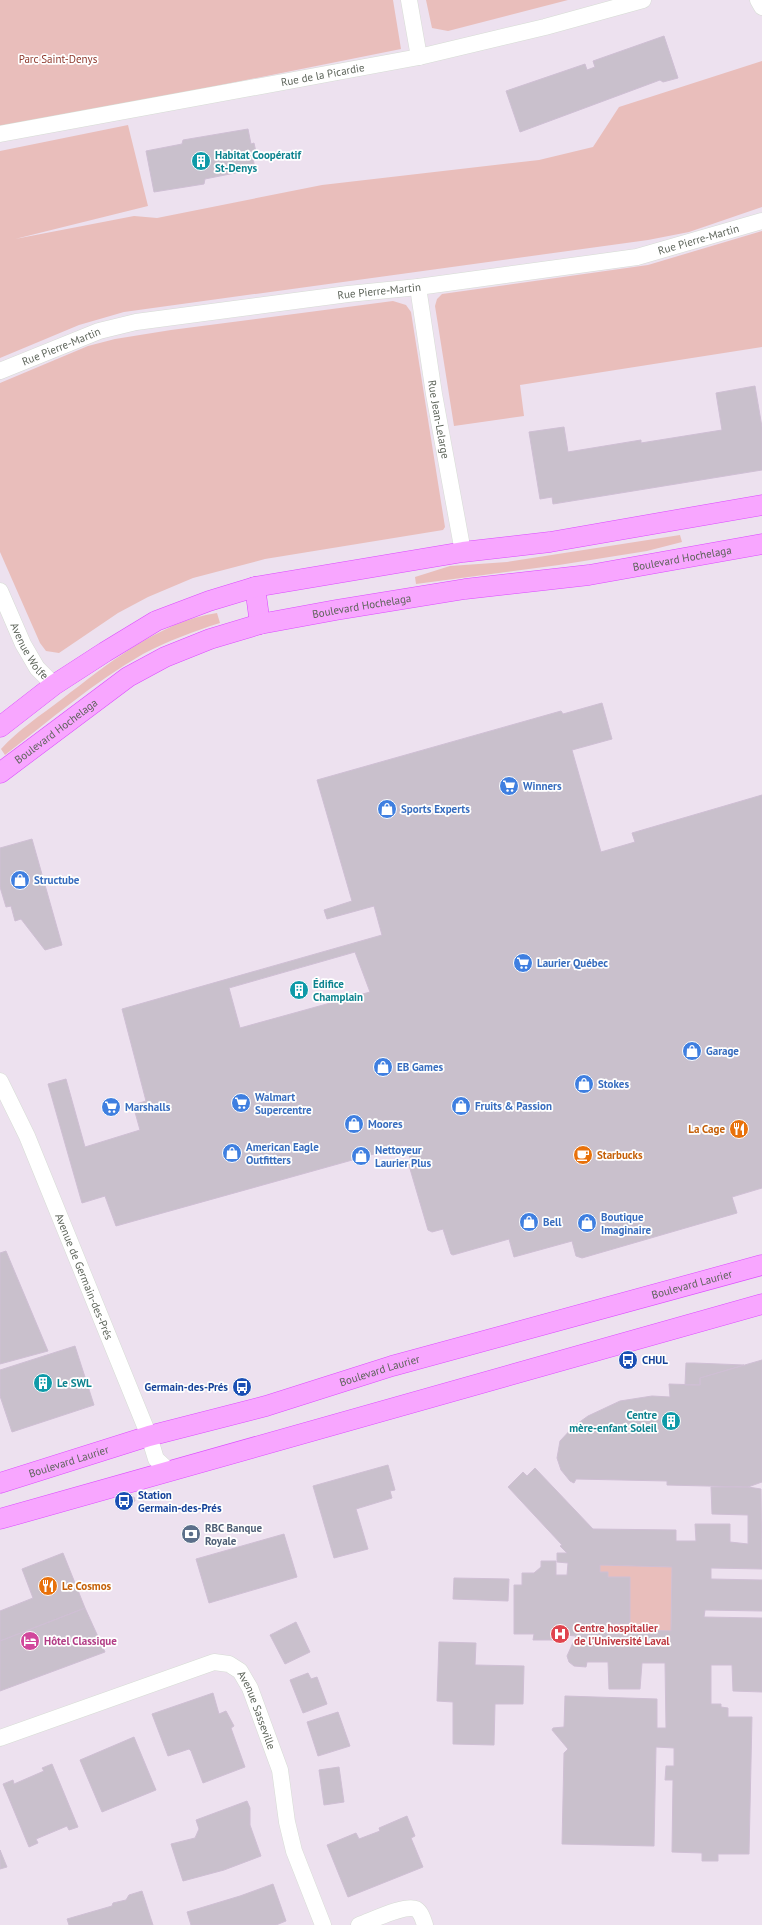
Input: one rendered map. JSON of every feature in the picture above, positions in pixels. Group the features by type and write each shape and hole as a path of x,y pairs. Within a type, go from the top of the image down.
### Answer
{"main road":[{"path":"0,727 54,686 105,652 156,621 209,601 255,587 463,552 550,542 762,505"},
{"name":"Boulevard Hochelaga","path":"0,773 128,677 165,657 210,638 260,624 336,610 464,589 589,575 762,544"},
{"path":"255,587 260,624"},
{"name":"Boulevard Laurier","path":"0,1483 149,1436 266,1406 399,1364 762,1265"},
{"path":"0,1519 762,1304"}],"street":[{"path":"409,0 419,57"},
{"name":"Rue de la Picardie","path":"0,134 419,57 545,27 643,0"},
{"path":"758,0 762,7"},
{"name":"Rue Pierre-Martin","path":"0,372 99,331 136,322 348,294 418,287 637,257 762,221"},
{"name":"Rue Jean-Lelarge","path":"418,287 434,394 463,552"},
{"name":"Avenue Wolfe","path":"0,591 22,644 37,668 54,686"},
{"name":"Avenue de Germain-des-Prés","path":"0,1081 27,1136 149,1436 156,1459 169,1471"},
{"name":"Avenue Sasseville","path":"0,1738 214,1662 229,1664 240,1671 250,1688 272,1744 280,1770 287,1822 294,1851 323,1925"},
{"path":"359,1925 407,1908 416,1909 422,1916 425,1925"}],"green space":[{"name":"Parc Saint-Denys","path":"0,0 393,0 401,49 0,129"},
{"path":"426,0 568,0 448,31 432,28"},
{"path":"762,61 762,207 689,232 648,240 124,312 79,325 0,358 0,151 128,125 148,206 15,239 134,216 157,218 322,185 539,160 593,147 619,107"},
{"path":"762,231 762,347 520,385 524,416 454,426 435,306 437,299 442,294 648,265"},
{"path":"393,301 406,305 411,312 445,527 443,530 265,559 193,578 148,597 118,613 59,653 46,651 40,643 0,552 0,383 88,346 115,339 171,330"},
{"path":"680,535 682,542 647,551 559,565 416,584 415,577 450,566 507,562"},
{"path":"217,613 220,623 181,637 143,654 90,689 5,755 1,749 30,723 97,672 135,646 174,625"},
{"path":"600,1565 672,1567 671,1631 606,1629 607,1624 630,1624 630,1577 608,1577 608,1572 600,1572"}],"building":[{"path":"664,36 678,78 663,82 660,80 520,132 506,91 585,64 587,70 595,67 593,61"},
{"name":"Habitat Coopératif St-Denys","path":"248,129 251,144 254,143 256,152 252,153 255,169 205,179 204,184 154,192 146,151 182,144 183,140"},
{"path":"755,386 762,427 762,470 553,504 552,497 540,499 529,432 564,427 568,452 641,440 641,443 722,430 716,393"},
{"name":"Laurier Québec","path":"602,703 612,739 572,750 601,852 635,842 632,833 762,795 762,1188 732,1197 737,1213 582,1258 576,1256 572,1241 514,1257 509,1239 453,1255 451,1254 443,1229 432,1232 428,1230 408,1162 411,1161 406,1145 116,1226 105,1196 82,1203 48,1084 66,1079 85,1147 140,1130 133,1105 146,1101 122,1009 382,935 374,906 327,919 324,910 352,901 317,780 561,711 563,714"},
{"path":"32,839 62,945 45,950 21,919 15,921 11,906 6,907 0,887 0,848"},
{"name":"Édifice Champlain","path":"355,952 370,992 240,1028 229,988"},
{"path":"6,1251 48,1351 0,1364 0,1253"},
{"name":"Le SWL","path":"75,1346 94,1405 12,1432 0,1396 0,1370"},
{"name":"Centre mère-enfant Soleil","path":"762,1360 762,1482 748,1487 667,1485 667,1481 576,1479 574,1483 570,1481 561,1470 557,1458 560,1441 574,1426 588,1416 620,1401 652,1396 670,1397 669,1384 700,1385 700,1378"},
{"path":"686,1363 744,1365 700,1378 700,1385 685,1385"},
{"path":"388,1465 395,1490 390,1491 392,1498 356,1509 368,1549 334,1558 313,1486"},
{"path":"535,1468 593,1529 676,1530 676,1541 696,1541 695,1524 730,1524 730,1542 748,1544 748,1515 712,1514 711,1487 748,1487 761,1489 762,1569 711,1568 711,1579 762,1580 762,1611 705,1610 704,1617 762,1618 762,1692 733,1691 732,1665 711,1665 711,1704 721,1704 721,1707 728,1708 728,1717 752,1717 749,1854 718,1854 718,1861 702,1861 702,1853 672,1852 673,1780 665,1780 666,1766 674,1766 674,1748 656,1747 654,1846 562,1844 564,1753 568,1749 552,1730 553,1728 564,1727 565,1696 657,1699 657,1728 666,1728 665,1663 642,1663 640,1689 609,1689 608,1662 587,1662 586,1667 574,1666 569,1662 567,1656 576,1636 565,1635 565,1640 533,1640 534,1634 514,1634 514,1585 522,1585 522,1573 534,1573 541,1567 541,1561 556,1561 556,1575 567,1575 568,1563 557,1562 557,1553 567,1553 560,1546 562,1545 508,1487 523,1472 527,1476","holes":["600,1565 672,1567 671,1631 606,1629 607,1624 630,1624 630,1577 608,1577 608,1572 600,1572"]},
{"path":"134,1497 135,1501 122,1505 121,1500"},
{"path":"284,1534 297,1577 209,1603 196,1559"},
{"path":"63,1553 85,1608 0,1641 0,1611 33,1598 22,1569"},
{"path":"454,1578 509,1579 508,1601 453,1599"},
{"path":"85,1608 105,1652 0,1691 0,1641"},
{"path":"296,1622 310,1652 285,1664 270,1635"},
{"path":"439,1642 476,1643 475,1665 524,1666 523,1704 495,1704 494,1745 453,1744 453,1702 437,1701"},
{"path":"308,1673 311,1679 317,1677 327,1704 303,1713 290,1680"},
{"path":"213,1693 219,1714 226,1711 234,1726 231,1728 245,1767 203,1783 189,1749 168,1756 152,1714"},
{"path":"338,1712 350,1746 318,1756 307,1722"},
{"path":"134,1737 156,1790 102,1812 80,1760"},
{"path":"52,1764 78,1827 69,1830 67,1826 36,1839 38,1843 29,1847 3,1784 13,1780 14,1784 44,1771 42,1768"},
{"path":"339,1767 344,1802 324,1805 319,1770"},
{"path":"247,1801 250,1808 250,1825 261,1856 224,1870 183,1881 171,1844 195,1838 199,1829 196,1820"},
{"path":"407,1816 415,1836 411,1838 423,1867 348,1897 327,1845 356,1833 359,1839 380,1831 379,1828"},
{"path":"0,1850 7,1867 0,1869"},
{"path":"273,1884 286,1921 276,1925 191,1925 187,1912"},
{"path":"142,1891 153,1925 69,1925 67,1919 112,1906 113,1903 126,1900 129,1895"}],"place":[{"name":"Habitat Coopératif St-Denys","path":"201,161"},
{"name":"Winners","path":"509,786"},
{"name":"Sports Experts","path":"387,809"},
{"name":"Structube","path":"20,880"},
{"name":"Laurier Québec","path":"523,963"},
{"name":"Édifice Champlain","path":"299,990"},
{"name":"Garage","path":"692,1051"},
{"name":"EB Games","path":"383,1067"},
{"name":"Stokes","path":"584,1084"},
{"name":"Walmart Supercentre","path":"241,1103"},
{"name":"Fruits & Passion","path":"461,1106"},
{"name":"Marshalls","path":"111,1107"},
{"name":"Moores","path":"354,1124"},
{"name":"La Cage","path":"739,1129"},
{"name":"American Eagle Outfitters","path":"232,1153"},
{"name":"Starbucks","path":"583,1155"},
{"name":"Nettoyeur Laurier Plus","path":"361,1156"},
{"name":"Bell","path":"529,1222"},
{"name":"Boutique Imaginaire","path":"587,1223"},
{"name":"CHUL","path":"628,1360"},
{"name":"Le SWL","path":"43,1383"},
{"name":"Germain-des-Prés","path":"242,1387"},
{"name":"Centre mère-enfant Soleil","path":"671,1421"},
{"name":"Station Germain-des-Prés","path":"124,1501"},
{"name":"RBC Banque Royale","path":"191,1534"},
{"name":"Le Cosmos","path":"48,1586"},
{"name":"Centre hospitalier de l'Université Laval","path":"560,1634"},
{"name":"Hôtel Classique","path":"30,1641"}]}
